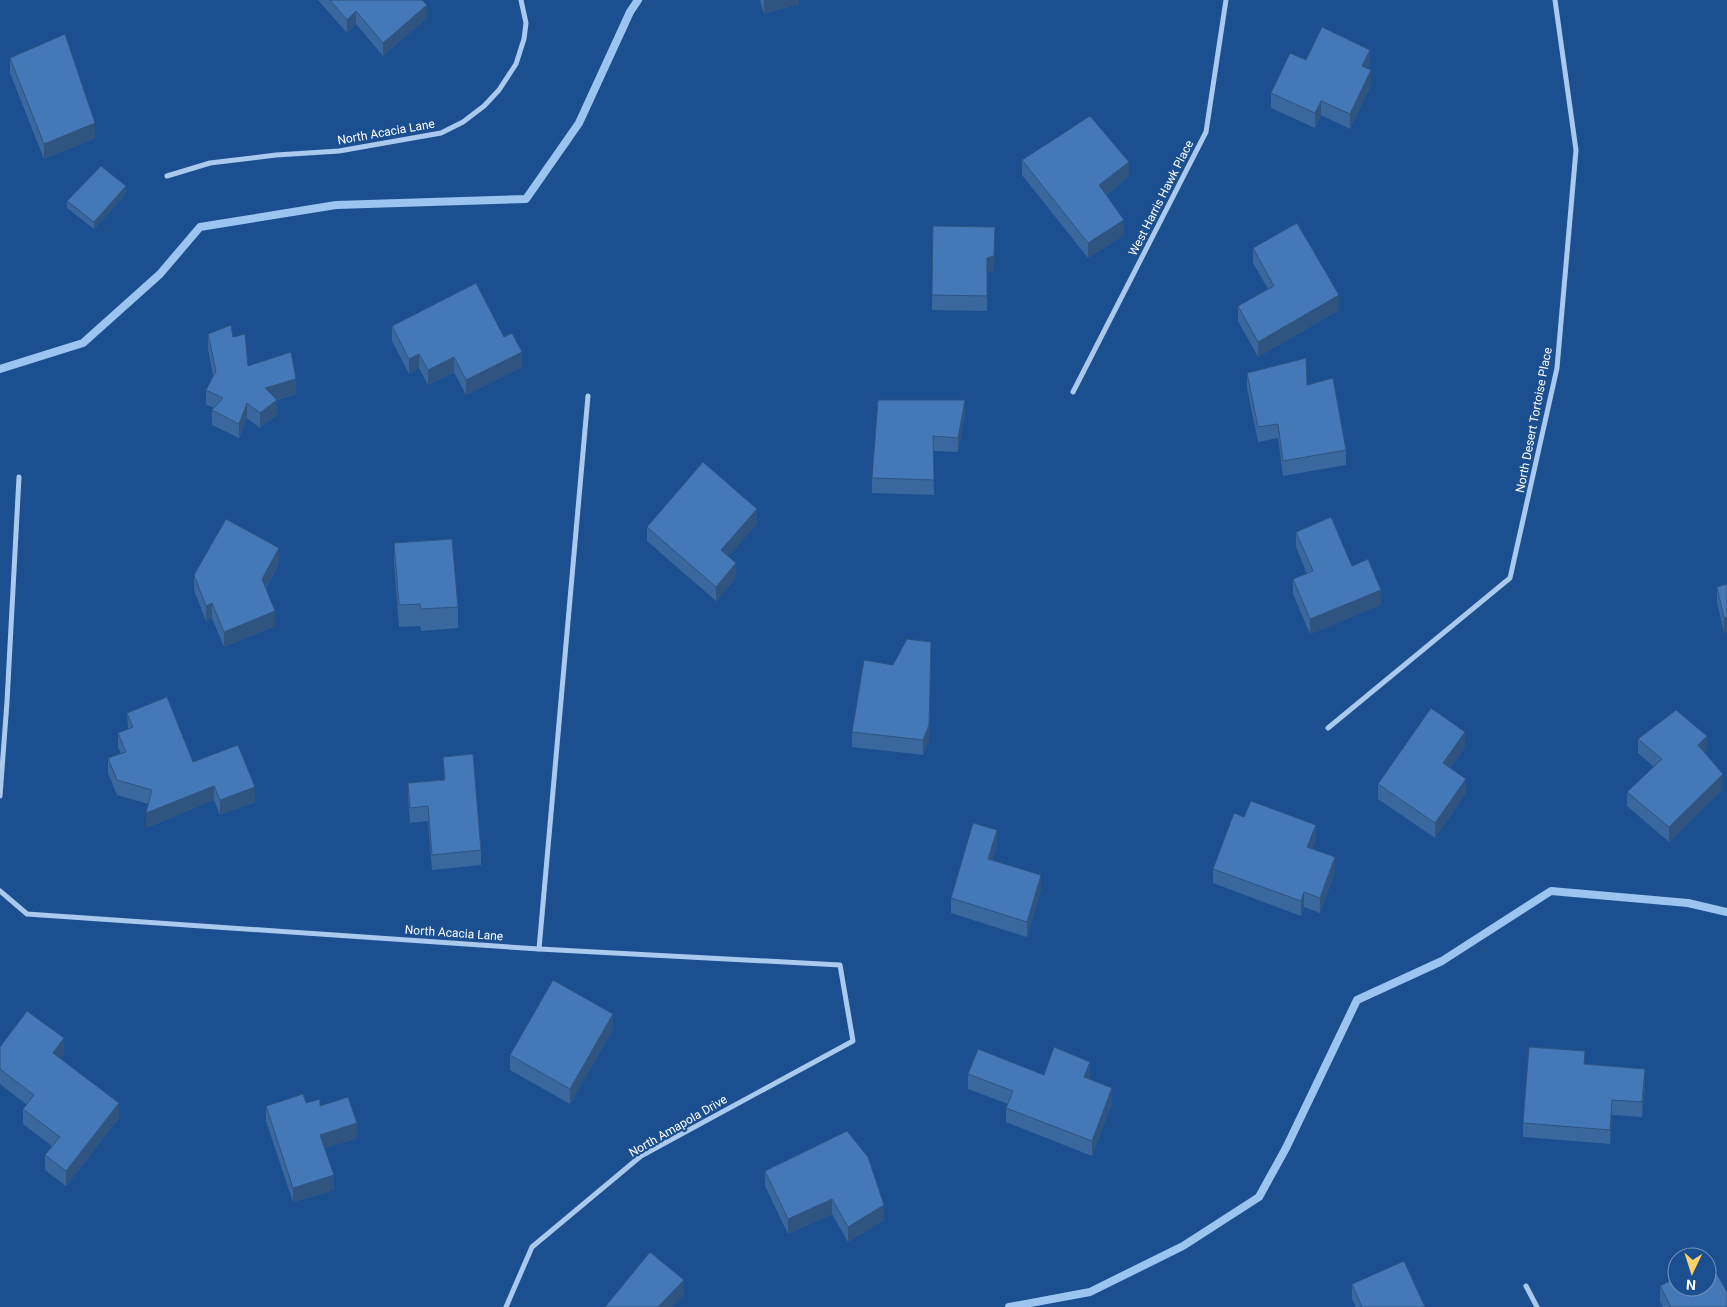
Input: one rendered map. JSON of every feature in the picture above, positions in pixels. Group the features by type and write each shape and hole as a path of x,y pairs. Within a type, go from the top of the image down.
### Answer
{"street":[{"name":"North Acacia Lane","path":"167,176 210,163 339,150 441,133 463,122 484,106 499,90 516,64 524,39 526,23 521,0"},
{"name":"West Harris Hawk Place","path":"1073,392 1206,132 1226,0"},
{"name":"North Desert Tortoise Place","path":"1328,728 1510,578 1557,368 1576,150 1555,0"},
{"path":"539,949 588,396"},
{"path":"0,796 19,477"},
{"name":"North Acacia Lane","path":"0,890 26,914 539,949 840,966 852,1041"},
{"name":"North Amapola Drive","path":"506,1307 532,1247 641,1156 852,1041"},
{"path":"1526,1286 1537,1307"}],"building":[{"path":"330,0 422,0 427,5 383,43 356,11 347,20"},
{"path":"1322,27 1370,50 1362,66 1371,70 1350,114 1321,101 1315,113 1271,93 1290,53 1306,60"},
{"path":"65,34 95,123 44,144 10,58"},
{"path":"1090,116 1129,162 1099,185 1124,220 1088,243 1022,160"},
{"path":"101,166 126,186 94,222 67,201"},
{"path":"1297,223 1339,295 1258,342 1238,306 1274,286 1253,248"},
{"path":"933,226 995,227 994,256 987,258 987,296 932,295"},
{"path":"476,283 504,337 512,333 522,352 466,380 454,357 428,370 419,354 409,359 392,326"},
{"path":"231,325 233,337 245,334 248,366 291,352 296,379 265,388 277,400 260,413 247,403 239,424 212,410 223,398 206,390 216,371 208,334"},
{"path":"1306,358 1307,385 1333,378 1346,450 1283,461 1278,424 1258,427 1247,373"},
{"path":"878,400 965,400 958,438 933,436 934,480 872,478"},
{"path":"703,462 757,509 721,550 736,563 716,587 647,527"},
{"path":"1331,517 1352,566 1368,559 1381,590 1310,619 1293,579 1313,571 1296,532"},
{"path":"226,519 279,548 262,579 275,611 224,632 212,603 206,606 194,575"},
{"path":"452,539 458,607 421,609 420,604 399,605 394,543"},
{"path":"1727,584 1727,617 1724,618 1717,587"},
{"path":"907,639 931,642 929,725 923,740 852,732 864,660 893,665"},
{"path":"167,697 193,762 238,745 255,787 220,800 214,786 146,813 152,790 117,780 108,758 126,752 118,733 133,727 127,713"},
{"path":"1431,708 1465,732 1443,763 1466,779 1435,823 1378,784"},
{"path":"1676,710 1707,736 1698,745 1723,774 1669,827 1627,792 1662,759 1638,739"},
{"path":"473,754 481,850 432,855 428,806 410,808 408,783 445,780 443,757"},
{"path":"1251,801 1316,825 1307,847 1335,857 1320,898 1304,892 1301,901 1213,869 1234,813 1244,817"},
{"path":"973,823 997,830 988,859 1041,875 1027,922 951,898"},
{"path":"553,980 613,1014 570,1089 510,1055"},
{"path":"27,1011 64,1038 53,1053 119,1103 66,1171 45,1155 60,1137 23,1109 34,1095 0,1069 0,1047"},
{"path":"1054,1047 1090,1062 1084,1077 1112,1088 1092,1141 1006,1108 1013,1091 968,1074 978,1049 1044,1075"},
{"path":"1529,1047 1585,1051 1584,1064 1645,1069 1642,1102 1612,1100 1610,1130 1523,1123"},
{"path":"303,1094 306,1103 320,1099 320,1106 348,1097 357,1123 320,1135 334,1175 293,1188 266,1106"},
{"path":"847,1131 868,1157 884,1205 848,1227 832,1199 788,1219 765,1171"},
{"path":"650,1252 684,1280 658,1307 605,1307"},
{"path":"1404,1261 1425,1307 1362,1307 1352,1284"},
{"path":"1717,1274 1727,1292 1727,1307 1671,1307 1660,1286 1667,1282 1667,1297 1717,1297"}],"waterway":[{"path":"0,369 83,343 160,274 200,227 336,205 526,199 579,123 630,12 638,0"},
{"path":"1009,1307 1090,1292 1183,1246 1259,1197 1286,1148 1357,1000 1442,961 1551,891 1688,903 1727,912"}]}
